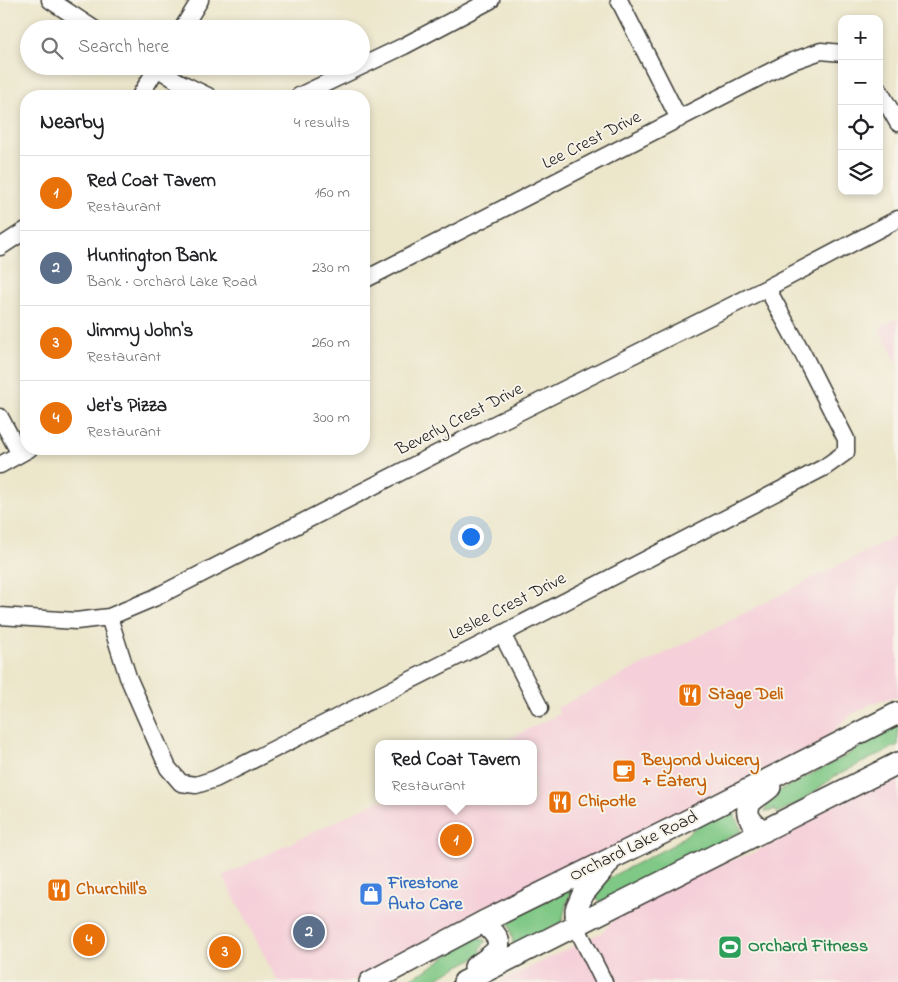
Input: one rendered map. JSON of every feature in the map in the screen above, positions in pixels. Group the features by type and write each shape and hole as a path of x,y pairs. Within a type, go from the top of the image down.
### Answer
{"main road":[{"name":"Orchard Lake Road","path":"370,982 483,922 898,713"},
{"path":"464,982 897,763"},
{"path":"764,830 755,826 750,820 748,814 752,802 795,766"},
{"path":"576,926 576,910 583,894 618,855"},
{"path":"452,982 495,953 499,946 494,932 483,922"},
{"path":"391,982 424,954"}],"street":[{"path":"50,0 80,20"},
{"path":"188,20 200,0"},
{"path":"370,62 491,0"},
{"path":"619,0 679,119"},
{"name":"Lee Crest Drive","path":"370,277 786,63 821,51 838,53"},
{"path":"143,90 152,75"},
{"path":"168,75 196,90"},
{"path":"312,90 344,75"},
{"path":"883,97 898,122"},
{"name":"Beverly Crest Drive","path":"0,616 76,622 109,617 154,598 500,421 767,288 898,219"},
{"path":"0,247 20,234"},
{"name":"Leslee Crest Drive","path":"109,617 128,677 168,768 181,783 196,785 215,779 824,468 846,452 846,439 767,288"},
{"path":"0,417 20,444"},
{"path":"0,465 20,454"},
{"path":"502,634 540,708"},
{"path":"576,926 604,982"}],"shaded area":[{"path":"898,318 898,365 879,328"},
{"path":"898,535 898,696 873,703 851,715 822,742 351,982 278,982 223,876 375,802 375,805 537,805 537,740 506,740 560,714 557,708"},
{"path":"898,772 898,982 500,982 604,931 618,913 712,867 753,853 793,833 802,821"}],"green space":[{"path":"898,723 898,745 835,776 802,801 777,813 775,809 764,811 769,802 777,798 775,793 846,756 880,732"},
{"path":"735,805 735,817 742,831 601,903 595,895 604,882 616,874 673,845 707,819"},
{"path":"571,888 572,891 562,922 514,947 507,921"},
{"path":"478,935 481,940 484,939 486,941 480,949 482,954 432,982 403,982 427,970"}],"place":[{"name":"Stage Deli","path":"690,695"},
{"name":"Beyond Juicery + Eatery","path":"624,771"},
{"name":"Chipotle","path":"560,802"},
{"name":"Red Coat Tavern","path":"456,840"},
{"name":"Churchill's","path":"59,890"},
{"name":"Firestone Auto Care","path":"371,894"},
{"name":"Huntington Bank","path":"309,932"},
{"name":"Jet's Pizza","path":"89,940"},
{"name":"Orchard Fitness","path":"730,947"},
{"name":"Jimmy John's","path":"225,952"}]}
